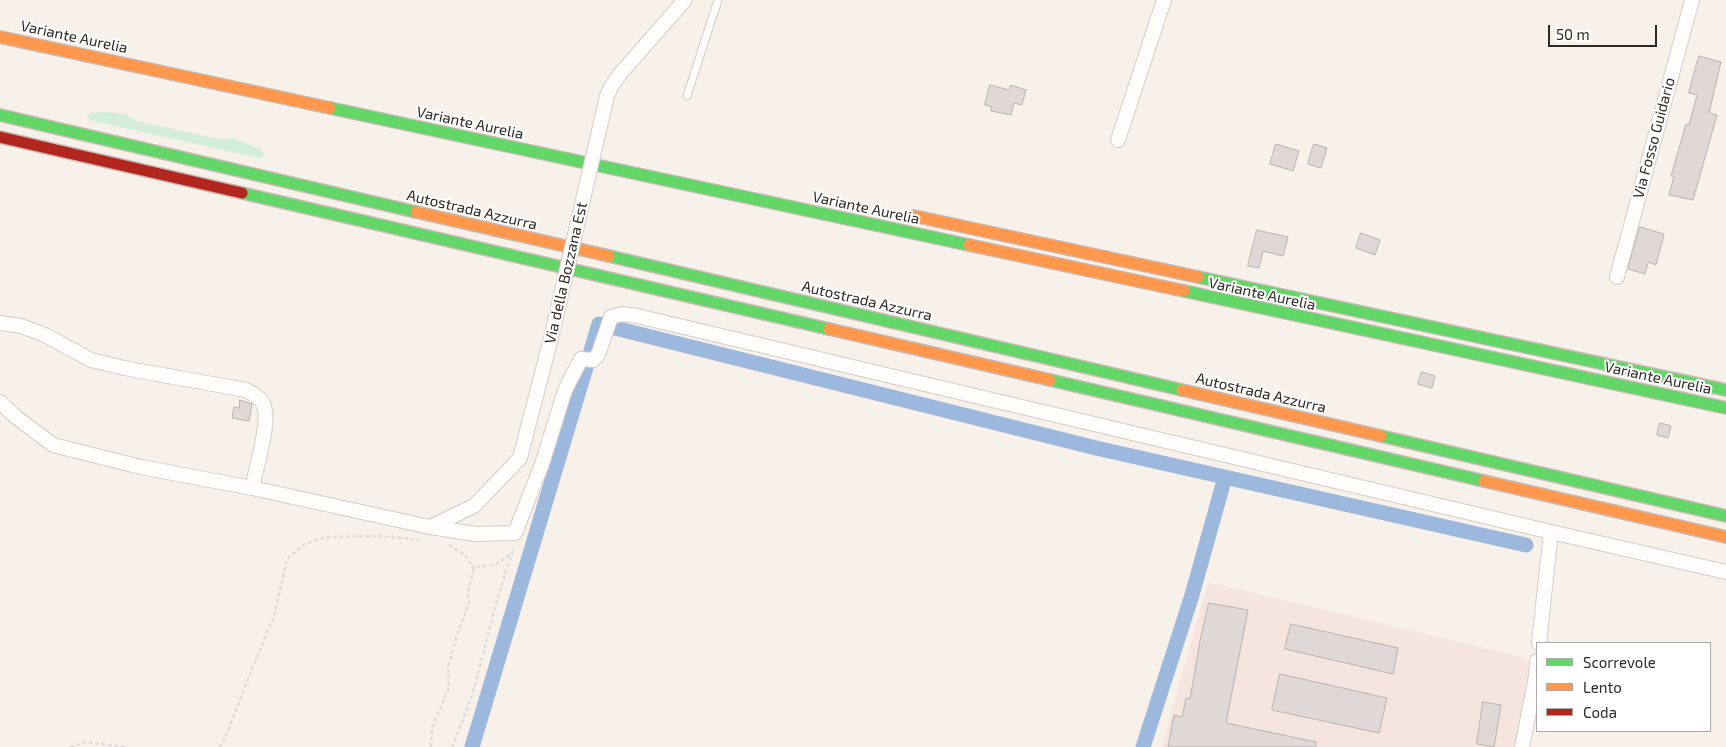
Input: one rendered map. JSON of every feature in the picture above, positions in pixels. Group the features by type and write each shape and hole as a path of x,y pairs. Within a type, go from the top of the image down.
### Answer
{"highway":[{"name":"Variante Aurelia","path":"0,36 1726,408"},
{"name":"Autostrada Azzurra","path":"0,115 1726,516"},
{"path":"0,137 1726,538"},
{"path":"586,146 606,150"},
{"name":"Variante Aurelia","path":"907,215 1726,390"}],"street":[{"name":"Via della Bozzana Est","path":"430,527 474,506 520,458 551,338 607,96 620,74 685,0"},
{"path":"1118,140 1164,0"},
{"name":"Via Fosso Guidario","path":"1617,277 1692,0"},
{"path":"0,402 16,417 53,445 141,467 252,488 430,527 475,534 516,533 542,464 566,390 587,359 598,355 612,318 622,314 1726,572"},
{"path":"0,323 22,326 44,335 91,360 129,369 246,390 258,397 264,404 267,418 252,488"},
{"path":"1539,642 1551,532"},
{"path":"1522,747 1536,676"}],"lane":[{"path":"687,96 718,0"}],"path":[{"path":"452,747 474,688 500,586 512,553 516,533"},
{"path":"219,747 223,743 274,616 287,559 305,544 325,537 383,536 419,540"},
{"path":"431,747 432,728 449,688 448,668 457,635 469,603 468,591 474,569 465,555 446,543"},
{"path":"474,569 480,566 495,565 512,553"},
{"path":"70,747 86,742 125,747"}],"shaded area":[{"path":"1208,582 1526,658 1530,677 1517,747 1162,747"}],"green space":[{"path":"90,113 126,114 137,121 219,139 233,138 260,149 264,154 259,158 93,121 87,116"}],"building":[{"path":"1699,56 1721,62 1709,113 1717,115 1693,200 1669,195 1674,177 1671,176 1686,124 1689,125 1697,95 1689,93"},
{"path":"990,85 1009,90 1011,85 1026,90 1022,105 1014,103 1011,115 991,111 992,107 985,105"},
{"path":"1276,144 1299,151 1293,171 1270,164"},
{"path":"1314,144 1327,148 1321,168 1308,164"},
{"path":"1640,227 1664,234 1656,265 1648,262 1645,274 1628,269"},
{"path":"1257,230 1288,237 1283,256 1263,251 1259,268 1248,266"},
{"path":"1361,233 1380,240 1375,255 1356,248"},
{"path":"1422,372 1435,376 1432,388 1418,384"},
{"path":"240,400 252,404 249,421 232,418 234,407 239,408"},
{"path":"1660,423 1671,426 1668,438 1657,435"},
{"path":"1209,603 1248,610 1226,723 1316,742 1316,747 1168,747 1174,715 1182,717 1186,698 1190,699"},
{"path":"1291,624 1398,648 1393,674 1285,649"},
{"path":"1280,674 1387,698 1379,733 1272,710"},
{"path":"1483,702 1501,705 1494,747 1477,744"}],"waterway":[{"path":"472,747 599,324 1096,448 1526,545"},
{"path":"1143,747 1192,595 1225,477"}],"traffic: fast":[{"path":"330,108 969,245"},
{"path":"0,115 416,212"},
{"path":"242,193 829,329"},
{"path":"609,256 1182,390"},
{"path":"1198,277 1726,390"},
{"path":"1184,291 1726,408"},
{"path":"1050,380 1484,481"},
{"path":"1381,436 1726,516"}],"traffic: slow":[{"path":"0,37 330,108"},
{"path":"416,212 609,256"},
{"path":"914,216 1198,277"},
{"path":"969,245 1184,291"},
{"path":"829,329 1050,380"},
{"path":"1182,390 1381,436"},
{"path":"1484,481 1726,537"}],"traffic: jam":[{"path":"0,137 242,193"}]}
